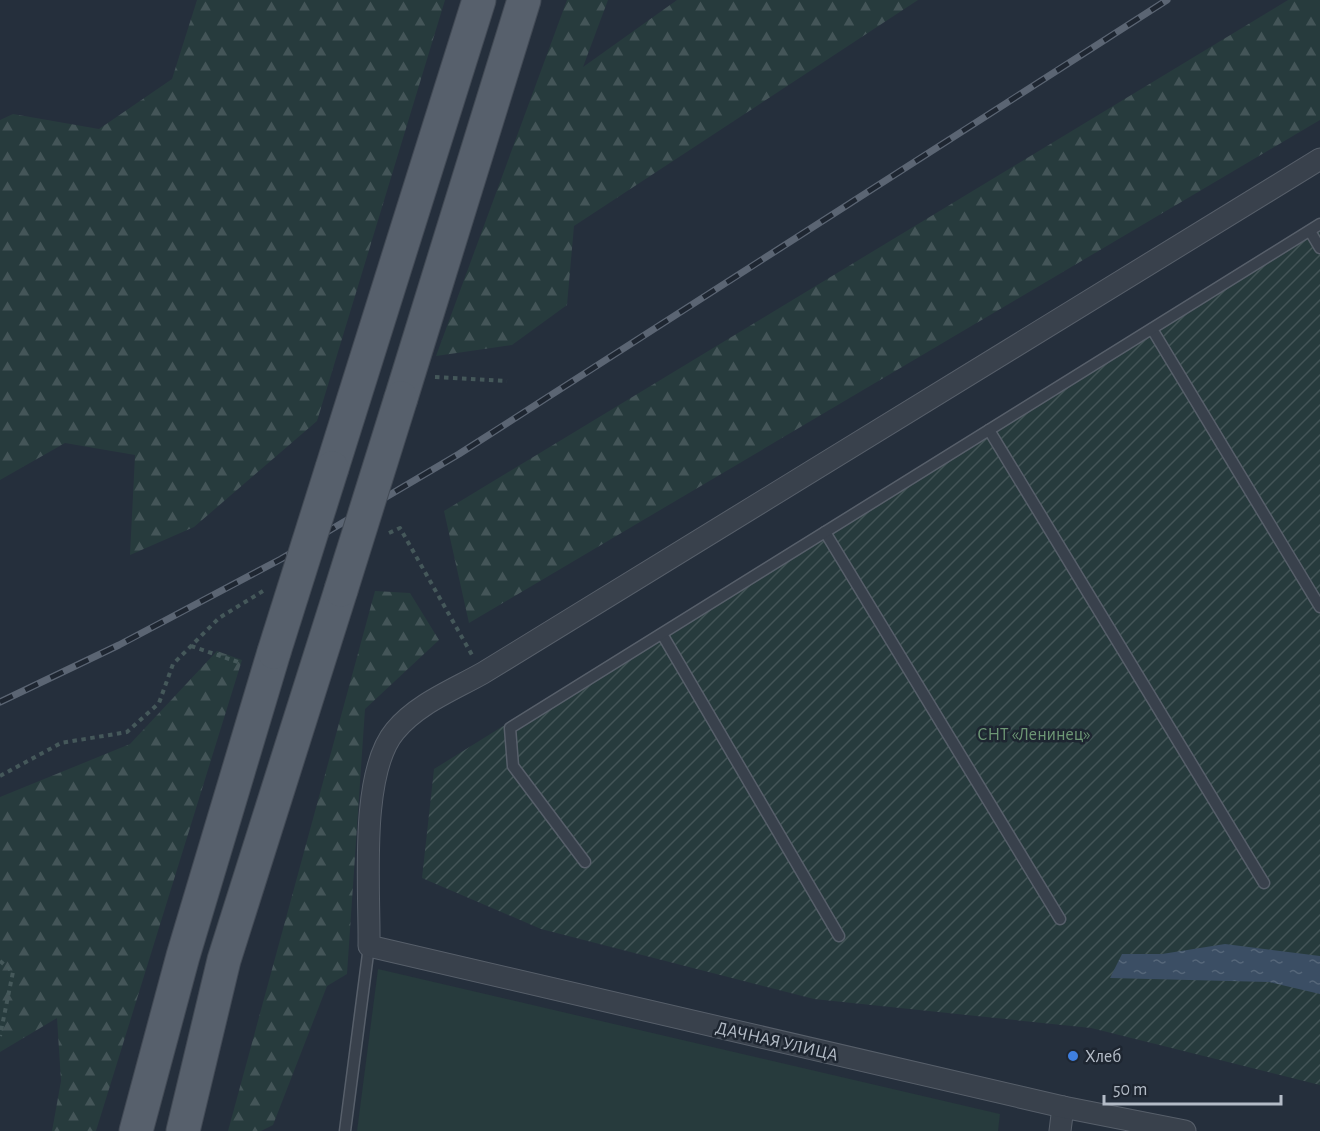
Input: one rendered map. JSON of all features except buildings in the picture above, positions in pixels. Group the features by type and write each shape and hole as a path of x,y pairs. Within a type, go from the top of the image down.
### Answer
{"main road":[{"path":"136,1131 183,956 271,662 478,0"},
{"path":"183,1131 224,960 524,0"}],"street":[{"path":"369,946 372,792 378,764 394,731 420,707 483,673 1320,159"},
{"name":"ДАЧНАЯ УЛИЦА","path":"369,946 1063,1107 1185,1131"},
{"path":"1060,1131 1063,1107"}],"lane":[{"path":"585,862 513,766 510,728 1320,224"},
{"path":"1310,231 1320,248"},
{"path":"1152,329 1320,607"},
{"path":"988,430 1264,883"},
{"path":"825,532 1060,919"},
{"path":"662,634 839,936"},
{"path":"345,1131 369,946"}],"path":[{"path":"404,387 507,381"},
{"path":"191,645 271,662"},
{"path":"0,961 13,972 0,1036"}],"green space":[{"path":"197,0 445,0 317,421 194,527 130,555 135,455 65,443 0,480 0,120 13,114 99,129 172,79"},
{"path":"567,0 608,0 583,67 677,0 918,0 574,226 567,305 512,345 436,356"},
{"path":"1288,0 1320,0 1320,120 469,623 444,511"},
{"name":"СНТ «Ленинец»","path":"1320,218 1320,1085 1091,1028 814,999 541,929 422,878 434,769"},
{"path":"375,591 410,593 439,640 365,709 347,974 327,986 273,1125 261,1131 228,1131"},
{"path":"217,651 242,660 96,1131 52,1131 61,1081 57,1018 0,1052 0,797 130,744"},
{"path":"378,969 1000,1114 998,1131 357,1131"}],"water":[{"path":"1225,944 1320,956 1320,994 1269,982 1110,978 1122,954 1162,954"}],"railway":[{"path":"0,702 119,645 281,559 459,454 1167,0"}],"place":[{"name":"Хлеб","path":"1073,1056"}]}
